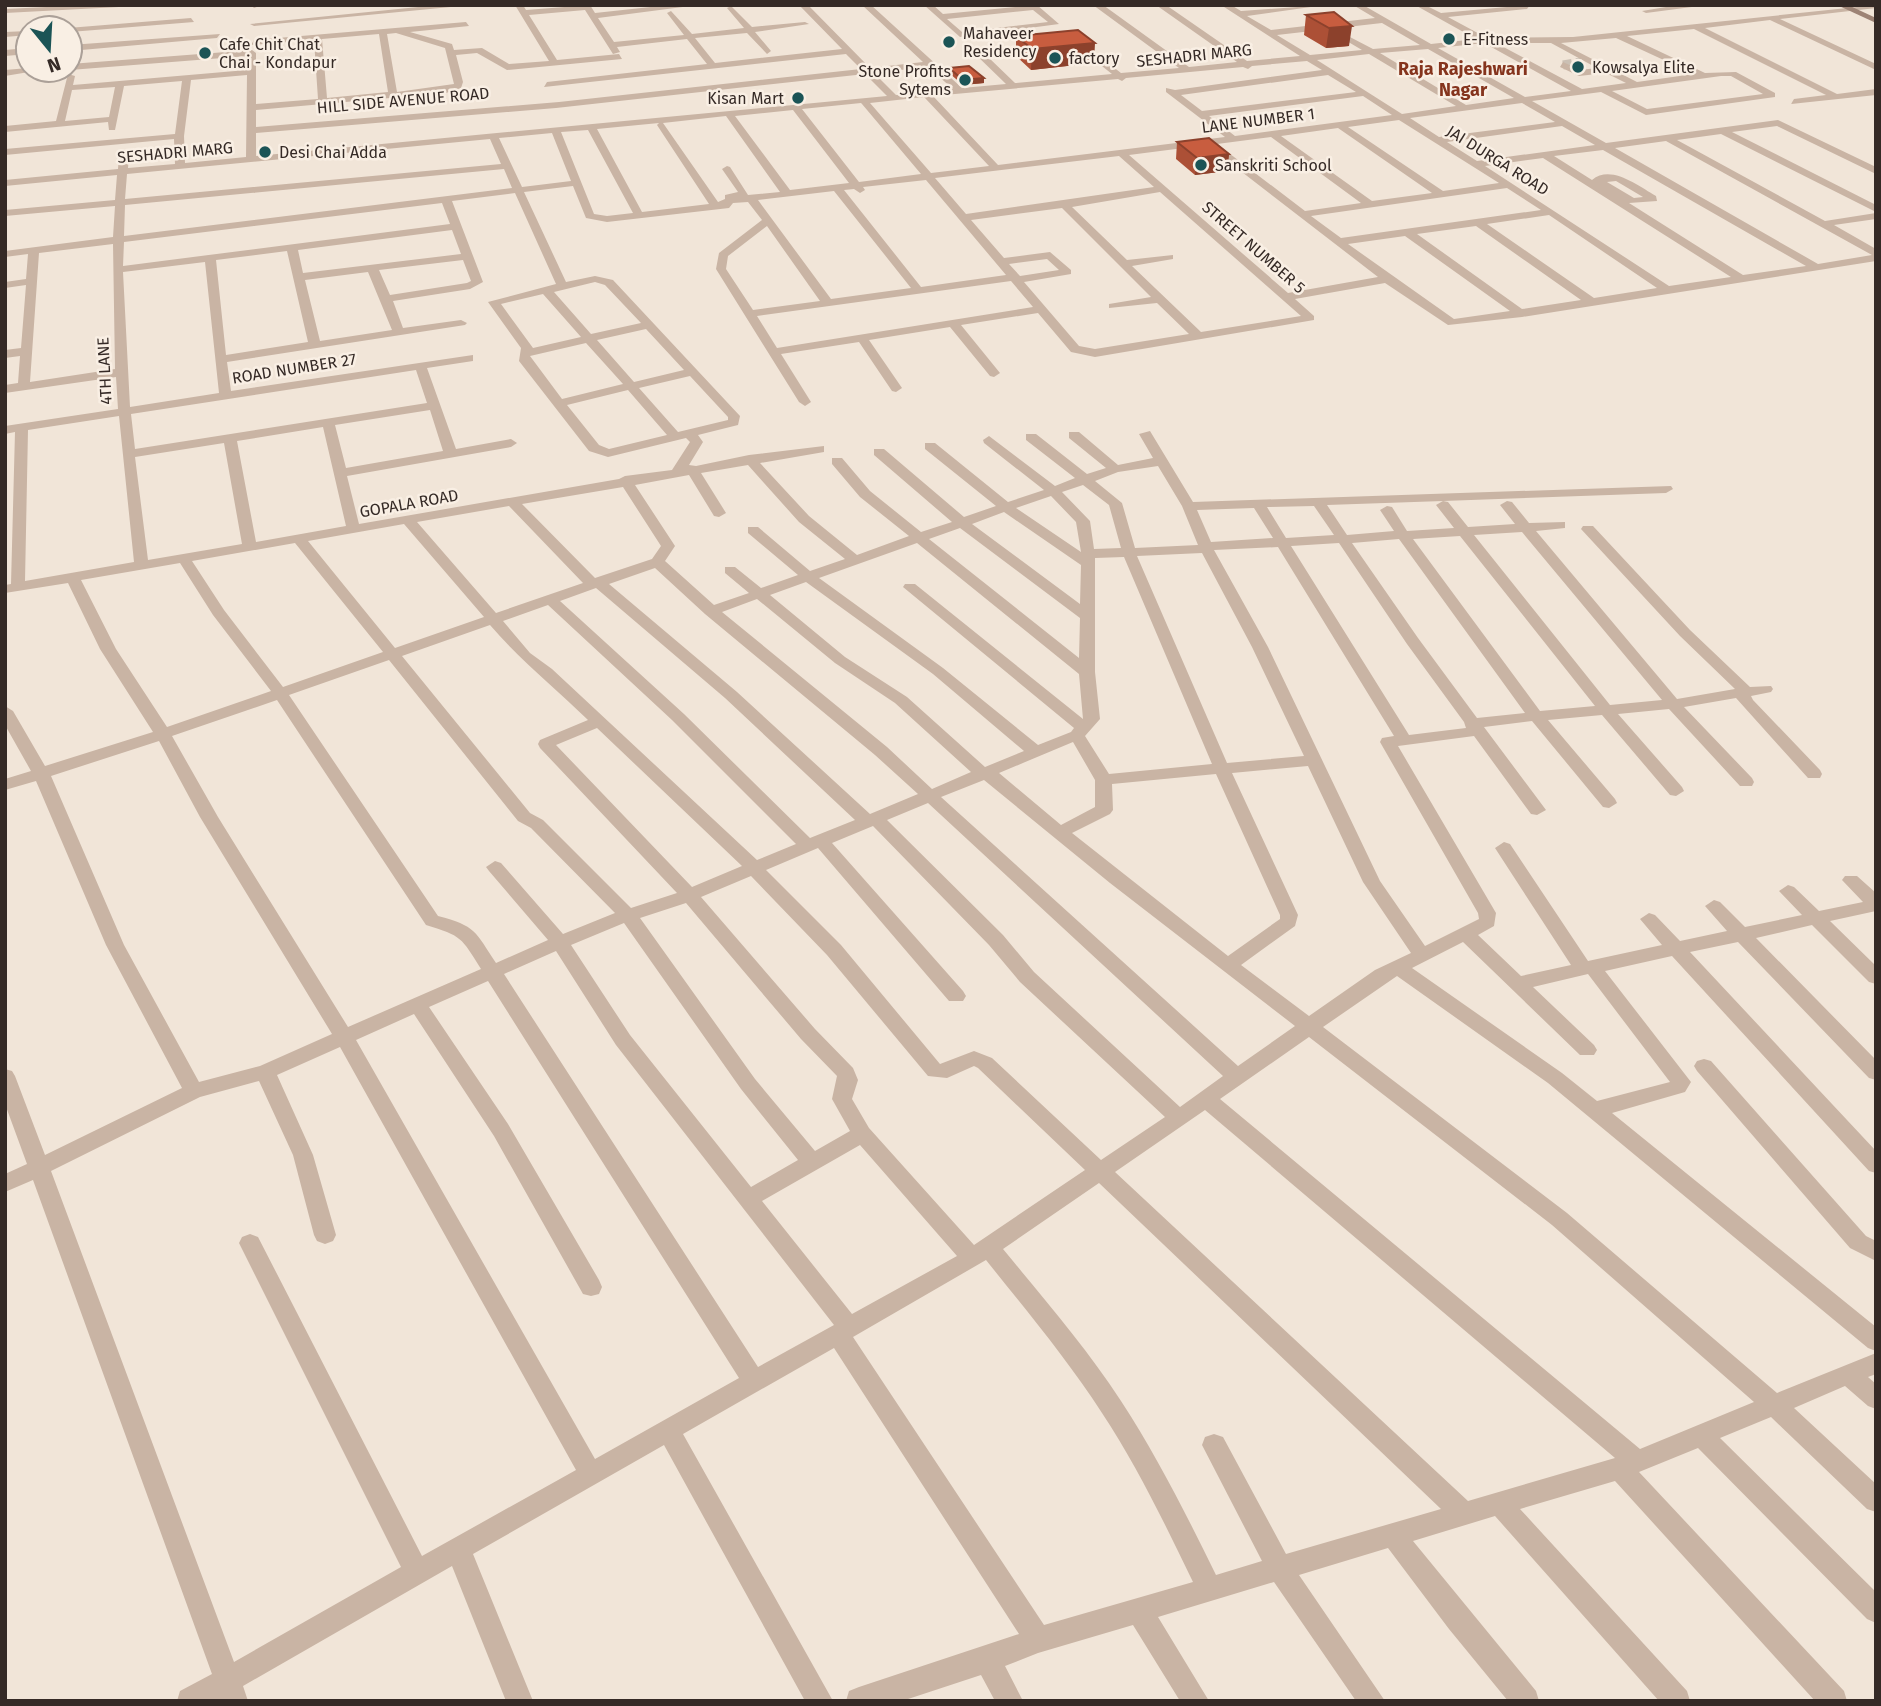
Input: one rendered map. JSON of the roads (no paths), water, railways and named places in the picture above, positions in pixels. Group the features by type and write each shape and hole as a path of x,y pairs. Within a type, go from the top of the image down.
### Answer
{"street":[{"path":"5,10 153,5"},
{"path":"522,9 589,11 694,5"},
{"path":"803,5 895,99"},
{"path":"867,6 885,5"},
{"path":"929,5 1015,88"},
{"path":"1097,5 1190,71"},
{"path":"1160,5 1248,66"},
{"name":"JAI DURGA ROAD","path":"1225,5 1361,94 1551,212 1668,291"},
{"path":"1239,14 1321,5"},
{"path":"1357,5 1816,267"},
{"path":"1419,5 1580,92"},
{"path":"1483,5 1494,10"},
{"path":"1438,16 1527,7 1524,5"},
{"path":"1646,11 1703,5"},
{"path":"255,11 371,14 457,6 471,34"},
{"path":"867,6 961,92"},
{"path":"941,17 1033,6 1071,40 1122,78"},
{"path":"1561,39 1650,26 1848,6 1876,6"},
{"path":"1561,39 1617,35 1650,26 1695,26 1769,18 1848,6 1876,18"},
{"path":"255,11 326,7"},
{"path":"731,8 767,51"},
{"path":"522,9 555,63"},
{"path":"251,160 255,11"},
{"path":"568,19 589,11"},
{"path":"589,11 706,183 717,205"},
{"path":"671,13 713,66"},
{"path":"254,107 446,90 457,86 459,82 449,46 391,31 371,14"},
{"path":"84,28 190,16 190,58"},
{"path":"1769,18 1876,67"},
{"path":"1269,33 1383,20"},
{"path":"84,66 190,58 318,38 466,24"},
{"path":"611,44 805,24"},
{"path":"960,34 1055,24"},
{"path":"1695,26 1836,97"},
{"path":"391,31 393,95"},
{"path":"1617,35 1703,75"},
{"path":"84,47 217,36"},
{"path":"318,38 323,101"},
{"path":"1348,38 1465,108"},
{"path":"1548,39 1588,64 1605,69 1636,85"},
{"name":"SESHADRI MARG","path":"5,183 251,160 388,139 421,144 641,124 656,110 700,120 705,116 1373,54 1483,41 1561,39"},
{"path":"980,54 1055,46"},
{"path":"451,52 477,47 507,67 620,57"},
{"path":"547,85 849,51"},
{"path":"656,110 806,78 930,64"},
{"path":"538,65 556,104 560,131 575,183 590,216 607,219 1124,155"},
{"path":"1563,65 1578,73 1605,69"},
{"path":"68,88 253,72"},
{"path":"1173,93 1328,72"},
{"name":"LANE NUMBER 1","path":"1124,155 1703,75 1727,73 1772,95 1646,112"},
{"path":"1149,75 1233,139"},
{"path":"180,167 179,136 187,77"},
{"path":"806,78 814,87"},
{"path":"109,142 120,83"},
{"path":"60,124 69,84"},
{"path":"1602,89 1690,135"},
{"path":"1794,102 1876,92"},
{"path":"1202,114 1361,94"},
{"path":"823,96 831,106"},
{"path":"928,96 996,168"},
{"path":"865,102 1075,349 1095,353 1197,335"},
{"name":"HILL SIDE AVENUE ROAD","path":"253,130 556,104 656,110"},
{"path":"796,108 859,187"},
{"path":"729,114 787,194"},
{"path":"5,129 114,119"},
{"path":"1437,140 1565,123"},
{"path":"1476,164 1778,123 1876,171"},
{"path":"1339,125 1440,194"},
{"path":"592,128 639,215"},
{"path":"1723,131 1876,209"},
{"path":"419,133 421,144"},
{"path":"1273,134 1369,204"},
{"path":"5,152 179,136"},
{"path":"494,137 562,285"},
{"path":"1667,138 1876,253"},
{"path":"1211,144 1387,279 1452,324 1876,258"},
{"path":"928,179 996,168 1124,155"},
{"name":"STREET NUMBER 5","path":"1124,155 1310,318 1197,335"},
{"path":"1545,155 1609,191 1742,279"},
{"name":"4TH LANE","path":"124,156 117,270 124,411 142,567"},
{"path":"5,213 122,206 508,166"},
{"path":"704,172 706,183 720,197 743,195 727,169"},
{"path":"723,181 734,180"},
{"path":"5,254 117,240 200,235 575,183"},
{"path":"1303,214 1508,185"},
{"path":"961,218 1163,189"},
{"path":"752,200 839,190"},
{"path":"839,190 918,290"},
{"path":"386,299 475,285 446,199"},
{"path":"752,200 828,303"},
{"path":"1064,205 1197,335"},
{"path":"68,218 122,206"},
{"path":"1339,242 1551,212"},
{"path":"1823,224 1876,216"},
{"path":"5,225 46,220"},
{"path":"767,222 723,255 721,269 805,402"},
{"path":"1478,222 1592,302"},
{"path":"117,270 456,226"},
{"path":"1407,232 1521,314"},
{"path":"292,248 315,345"},
{"path":"24,387 34,251"},
{"path":"748,314 1067,272 1050,255 1001,262"},
{"path":"299,277 467,256"},
{"path":"1122,264 1169,257"},
{"path":"209,259 225,395"},
{"path":"372,268 399,332"},
{"path":"595,279 607,280 735,419 726,425 602,453 594,448 523,358 527,348 494,302 545,289 595,279"},
{"path":"1286,297 1387,279"},
{"path":"5,285 33,281"},
{"path":"1132,288 1145,286"},
{"path":"545,289 632,386 671,438 674,447 689,451"},
{"path":"1112,306 1159,299"},
{"path":"773,352 1042,309"},
{"path":"221,359 461,323"},
{"path":"954,324 994,373"},
{"path":"526,353 647,325"},
{"path":"862,338 897,388"},
{"path":"5,354 28,351"},
{"name":"ROAD NUMBER 27","path":"5,430 470,358"},
{"path":"420,365 451,454"},
{"path":"5,389 123,372"},
{"path":"559,403 691,372"},
{"path":"128,454 434,406"},
{"path":"328,423 354,530"},
{"path":"11,588 22,427"},
{"path":"690,434 697,442 689,451 685,470 719,513"},
{"path":"1145,434 1189,506 1206,548 1249,624 1372,882 1421,954"},
{"path":"1074,435 1115,469"},
{"path":"1031,437 1115,503 1129,553 1289,922 1228,965"},
{"path":"230,438 250,548"},
{"path":"5,1184 194,1090 265,1072 419,1007 560,942 689,895 752,866 815,844 987,774 1081,732 1092,719 1087,672 1088,559 1083,521 1055,492 989,440"},
{"path":"341,472 511,443"},
{"path":"930,446 1007,508 1088,559 1129,553 1560,525"},
{"name":"GOPALA ROAD","path":"11,588 354,530 625,480 819,449"},
{"path":"879,452 963,524 1088,617"},
{"path":"749,459 804,519 855,560"},
{"path":"836,461 865,494 1087,672"},
{"path":"710,611 1115,469 1161,461"},
{"path":"5,785 163,734 657,562 668,546 625,480"},
{"path":"1189,506 1317,500 1521,497 1667,489"},
{"path":"1317,500 1474,727 1538,810"},
{"path":"513,502 595,583 731,695 872,821 996,940 1027,977 1179,1118"},
{"path":"1258,503 1404,740"},
{"path":"1443,505 1607,711 1676,791"},
{"path":"1507,505 1673,704 1746,782"},
{"path":"1387,510 1536,716 1609,803"},
{"path":"408,520 525,656 599,721 752,866 834,950 935,1070 947,1071 966,1059 980,1059 1464,1514"},
{"path":"1587,529 1743,691 1746,702 1814,774"},
{"path":"753,530 807,576 938,671 1037,753"},
{"path":"299,539 524,817 537,824 628,915 748,1084 812,1162"},
{"path":"184,559 218,612 280,693 432,921 459,928 468,934 754,1381"},
{"path":"657,562 710,611 932,796 1237,1077"},
{"path":"730,570 840,660 901,701 1059,833 1513,1182 1661,1303 1775,1405 1876,1501"},
{"path":"73,579 108,649 163,734 209,817 344,1037 590,1474"},
{"path":"910,587 1081,732 1103,779 1104,810 1059,833"},
{"path":"551,599 815,844 957,996"},
{"path":"190,1701 231,1690 417,1572 980,1252 1179,1118 1308,1025 1398,967 1490,918 1388,743 1536,716 1673,704 1765,689"},
{"path":"5,711 41,773 115,945 194,1090"},
{"path":"599,721 546,744 689,895 808,1034 846,1073 848,1080 842,1099 862,1134 980,1252 1077,1357 1112,1408 1175,1518 1210,1590"},
{"path":"1103,779 1315,760"},
{"path":"1504,848 1587,968 1681,1082 1678,1087 1594,1110"},
{"path":"495,867 560,942 623,1040 748,1199 844,1331 1038,1640"},
{"path":"1851,880 1876,905"},
{"path":"1788,891 1876,977"},
{"path":"1518,983 1876,905"},
{"path":"1714,906 1876,1073"},
{"path":"1649,919 1876,1165"},
{"path":"1466,933 1587,1050"},
{"path":"1398,967 1555,1078 1876,1341"},
{"path":"419,1007 501,1130 591,1287"},
{"path":"1704,1066 1858,1242 1876,1252"},
{"path":"265,1072 303,1155 325,1235"},
{"path":"5,1076 231,1690"},
{"path":"1206,1099 1628,1465 1834,1701"},
{"path":"748,1199 862,1134"},
{"path":"250,1243 417,1572"},
{"path":"859,1701 987,1660 1038,1640 1140,1612 1628,1465 1876,1363"},
{"path":"1849,1375 1876,1399"},
{"path":"668,1430 820,1701"},
{"path":"1701,1435 1876,1610"},
{"path":"1214,1445 1280,1569 1372,1701"},
{"path":"1499,1503 1676,1701"},
{"path":"1393,1535 1458,1620 1526,1701"},
{"path":"458,1549 520,1701"},
{"path":"1140,1612 1196,1701"},
{"path":"987,1660 1010,1701"}],"tunnel":[{"path":"1563,65 1581,62"}],"place":[{"name":"E-Fitness","path":"1449,39"},
{"name":"Mahaveer Residency","path":"949,42"},
{"name":"Cafe Chit Chat Chai - Kondapur","path":"205,53"},
{"name":"factory","path":"1055,58"},
{"name":"Kowsalya Elite","path":"1578,67"},
{"name":"Stone Profits Sytems","path":"965,80"},
{"name":"Kisan Mart","path":"798,98"},
{"name":"Desi Chai Adda","path":"265,152"},
{"name":"Sanskriti School","path":"1201,165"}],"district":[{"name":"Raja Rajeshwari Nagar","path":"1463,79"}]}
